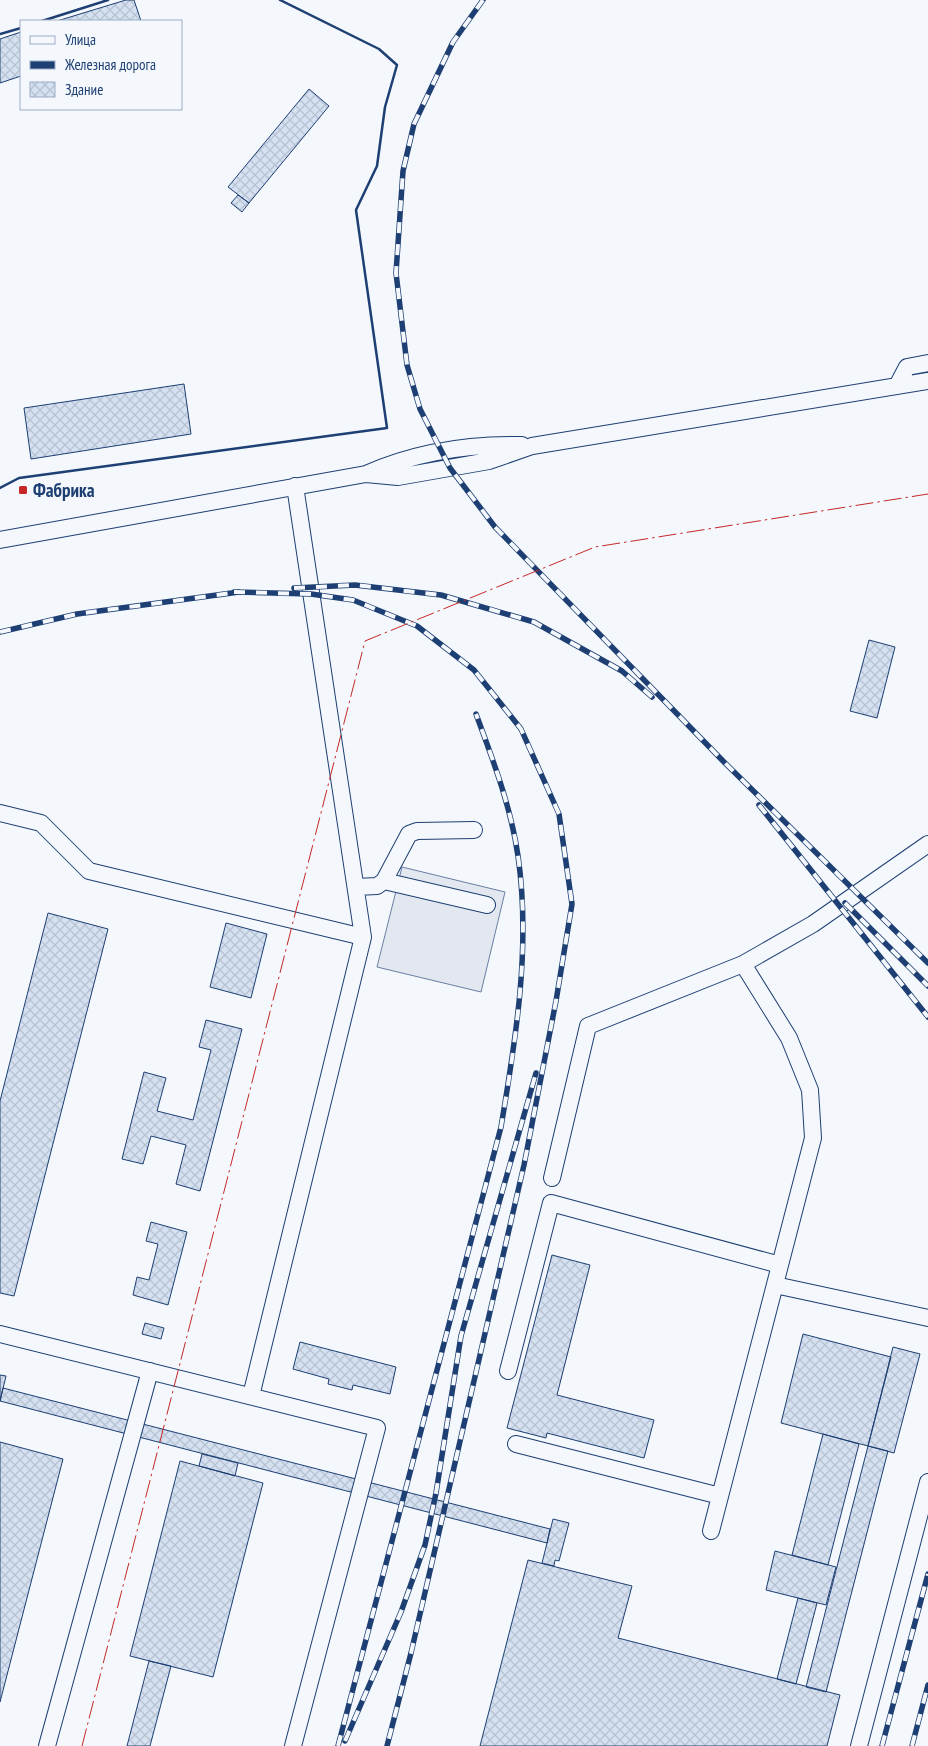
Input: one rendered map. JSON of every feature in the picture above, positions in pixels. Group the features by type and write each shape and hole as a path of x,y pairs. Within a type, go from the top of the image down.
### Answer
{"street":[{"path":"897,386 907,367 928,364"},
{"path":"0,540 366,474 395,461 442,451 486,444 532,446 928,381"},
{"path":"251,1396 363,937 295,486"},
{"path":"0,813 42,823 89,871 363,937"},
{"path":"356,887 377,886 384,881 409,834 418,831 474,830"},
{"path":"552,1178 588,1026 743,964 813,924 928,844"},
{"path":"384,881 487,905"},
{"path":"711,1531 813,1138 810,1090 789,1038 743,964"},
{"path":"508,1372 551,1203 780,1265"},
{"path":"775,1285 928,1318"},
{"path":"0,1334 377,1428 293,1746"},
{"path":"47,1746 150,1371"},
{"path":"516,1444 720,1496"},
{"path":"859,1746 928,1482"}],"shaded area":[{"path":"402,867 505,892 481,992 377,967"}],"building":[{"path":"126,0 134,0 141,20 60,20"},
{"path":"20,32 20,76 0,83 0,39"},
{"path":"309,89 329,106 249,203 228,187"},
{"path":"238,195 249,203 242,212 231,203"},
{"path":"184,384 191,434 31,459 24,408"},
{"path":"869,640 895,647 877,718 850,711"},
{"path":"48,913 108,929 14,1296 0,1293 0,1101"},
{"path":"226,923 267,934 251,998 210,987"},
{"path":"206,1020 242,1029 200,1191 176,1184 186,1145 151,1136 143,1164 122,1159 144,1072 166,1078 157,1111 193,1120 211,1050 199,1047"},
{"path":"151,1222 187,1232 168,1305 133,1295 137,1277 149,1280 158,1244 146,1241"},
{"path":"552,1255 590,1265 557,1395 654,1420 644,1458 547,1433 546,1438 507,1428"},
{"path":"145,1323 164,1328 161,1339 142,1334"},
{"path":"803,1334 891,1357 868,1446 781,1423"},
{"path":"300,1342 396,1367 390,1394 353,1385 352,1390 328,1384 329,1379 293,1369"},
{"path":"893,1347 920,1354 894,1453 868,1446"},
{"path":"0,1375 6,1376 0,1401"},
{"path":"3,1388 550,1529 547,1543 0,1401"},
{"path":"823,1434 859,1444 828,1565 792,1555"},
{"path":"0,1442 63,1459 0,1702"},
{"path":"868,1446 888,1451 826,1692 806,1687"},
{"path":"202,1454 238,1463 235,1476 199,1466"},
{"path":"180,1461 263,1483 213,1677 130,1656"},
{"path":"553,1519 569,1523 559,1561 555,1560 554,1566 542,1563"},
{"path":"775,1551 836,1567 826,1605 766,1590"},
{"path":"528,1560 632,1586 618,1638 840,1695 827,1746 480,1746"},
{"path":"798,1598 817,1603 796,1684 777,1679"},
{"path":"149,1661 171,1666 150,1746 127,1746"}],"railway":[{"path":"483,0 453,42 414,124 403,171 396,273 407,365 420,409 450,468 495,527 724,762 928,963"},
{"path":"294,588 355,585 441,595 534,622 622,671 652,697"},
{"path":"234,592 311,594 353,600 417,626 474,670 521,729 559,814 572,904 556,1001 524,1165 411,1653 387,1746"},
{"path":"0,632 77,614 239,592"},
{"path":"338,1746 501,1127 512,1060 520,992 523,924 522,890 511,820 495,766 476,714"},
{"path":"759,805 928,1017"},
{"path":"845,903 928,986"},
{"path":"345,1741 401,1612 425,1545 436,1493 461,1336 536,1073"},
{"path":"882,1746 928,1574"},
{"path":"912,1746 928,1685"}],"wall":[{"path":"45,20 108,0"},
{"path":"0,488 19,478 387,428 356,210 377,166 385,107 397,65 379,49 280,0"},
{"path":"0,34 20,28"}],"power":[{"path":"82,1746 365,641 595,547 928,494"}],"place":[{"name":"Фабрика","path":"23,490"}]}
